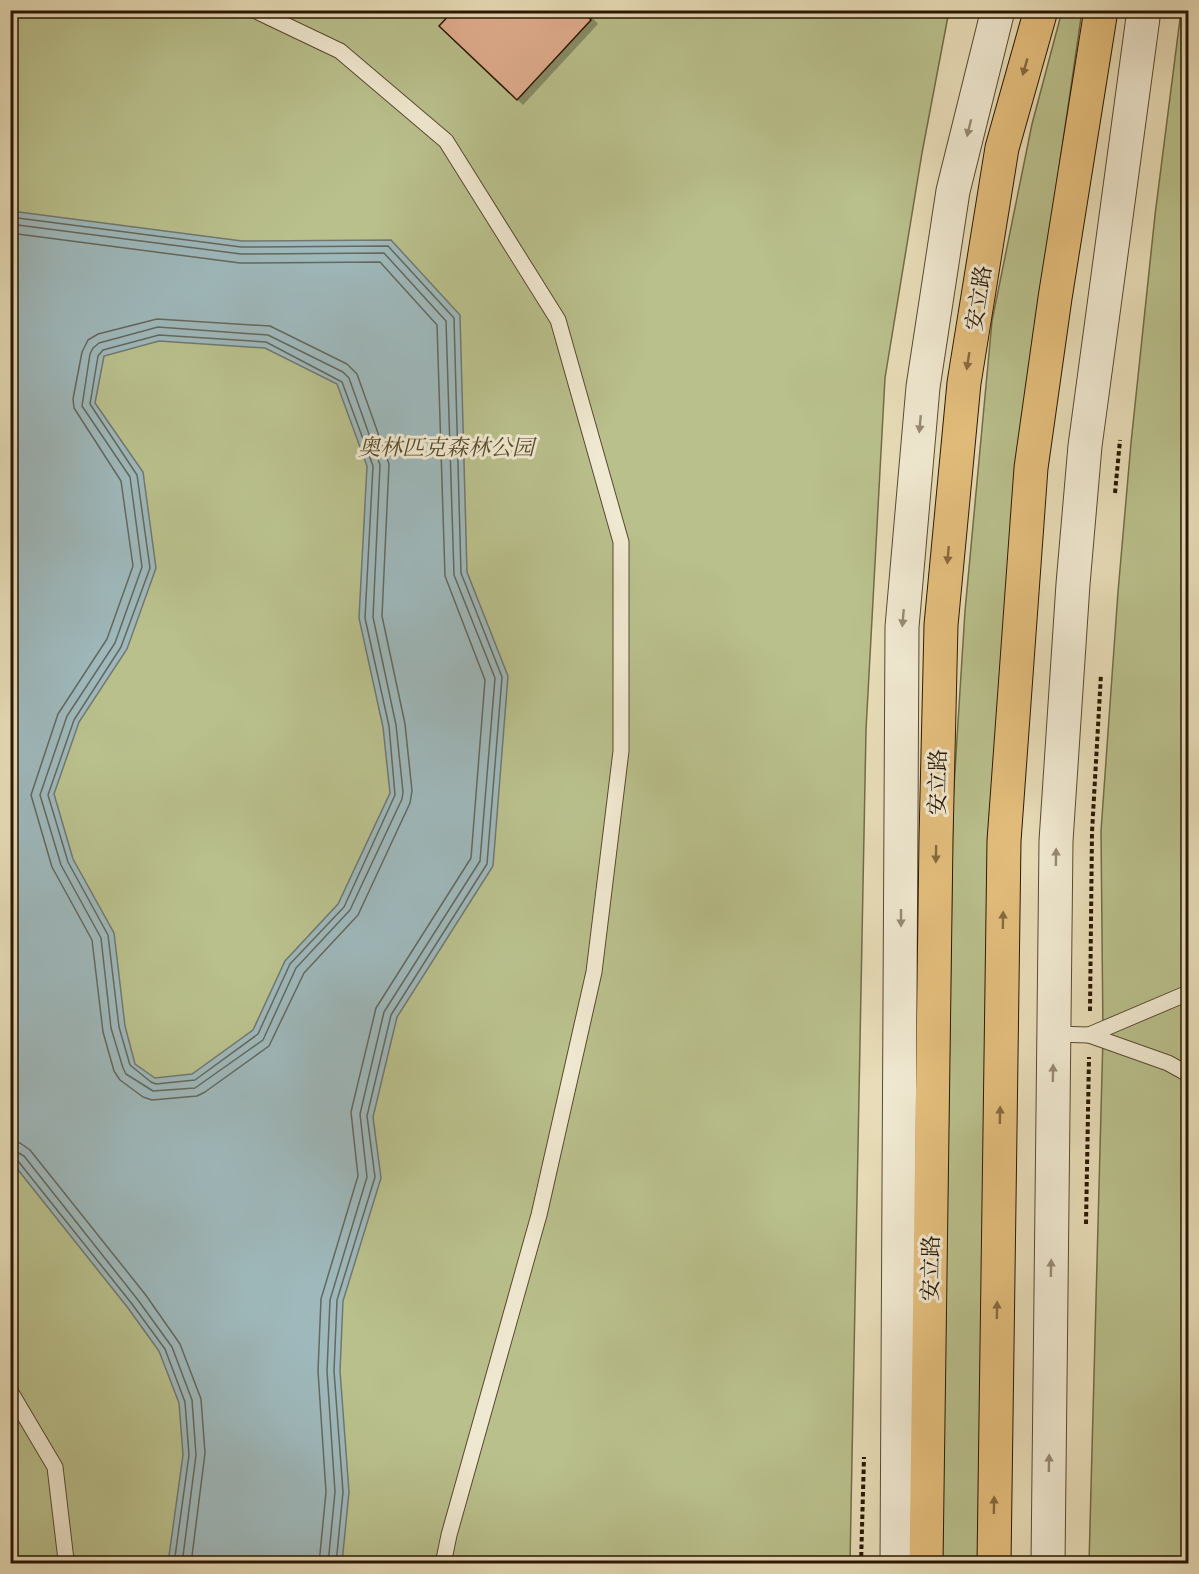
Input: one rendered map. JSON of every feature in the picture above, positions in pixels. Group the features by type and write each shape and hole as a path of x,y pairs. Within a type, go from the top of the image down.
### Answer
{"main road":[{"name":"安立路","path":"926,1563 941,625 964,383 1002,148 1041,10"},
{"path":"994,1563 1005,829 1031,468 1055,298 1101,10"}],"street":[{"name":"安立路","path":"897,1563 902,627 923,387 953,191 998,10"},
{"path":"1048,1563 1056,840 1083,469 1144,10"}],"lane":[{"path":"254,10 340,51 446,141 558,320 621,542 621,752 594,972 539,1215 452,1523 443,1563"},
{"path":"1089,1035 1188,993"},
{"path":"1054,1034 1089,1035 1168,1063 1188,1074"},
{"path":"10,1391 55,1467 65,1563"}],"path":[{"path":"1114,499 1121,429"},
{"path":"1086,1235 1092,832 1101,672"}],"green space":[{"name":"奥林匹克森林公园","path":"11,11 949,11 922,153 885,378 866,730 850,1563 11,1564"},
{"path":"1062,11 1082,11 1028,382 986,1563 942,1564 953,802 965,611 992,321 1032,124"},
{"path":"1181,11 1188,11 1188,1563 1089,1564 1103,1036 1101,831 1131,443 1155,215"}],"water":[{"path":"11,211 242,241 391,240 460,315 467,572 508,676 493,866 397,1017 373,1117 381,1178 343,1301 340,1371 349,1492 342,1563 168,1563 183,1455 179,1403 159,1351 128,1308 11,1161","holes":["159,341 265,348 337,384 367,466 359,618 383,727 390,793 338,904 285,961 253,1030 192,1074 155,1078 135,1064 125,1026 114,933 73,859 54,794 79,722 127,649 156,568 143,472 95,403 104,356"]}],"building":[{"path":"454,10 582,10 591,20 517,100 439,26"}]}
